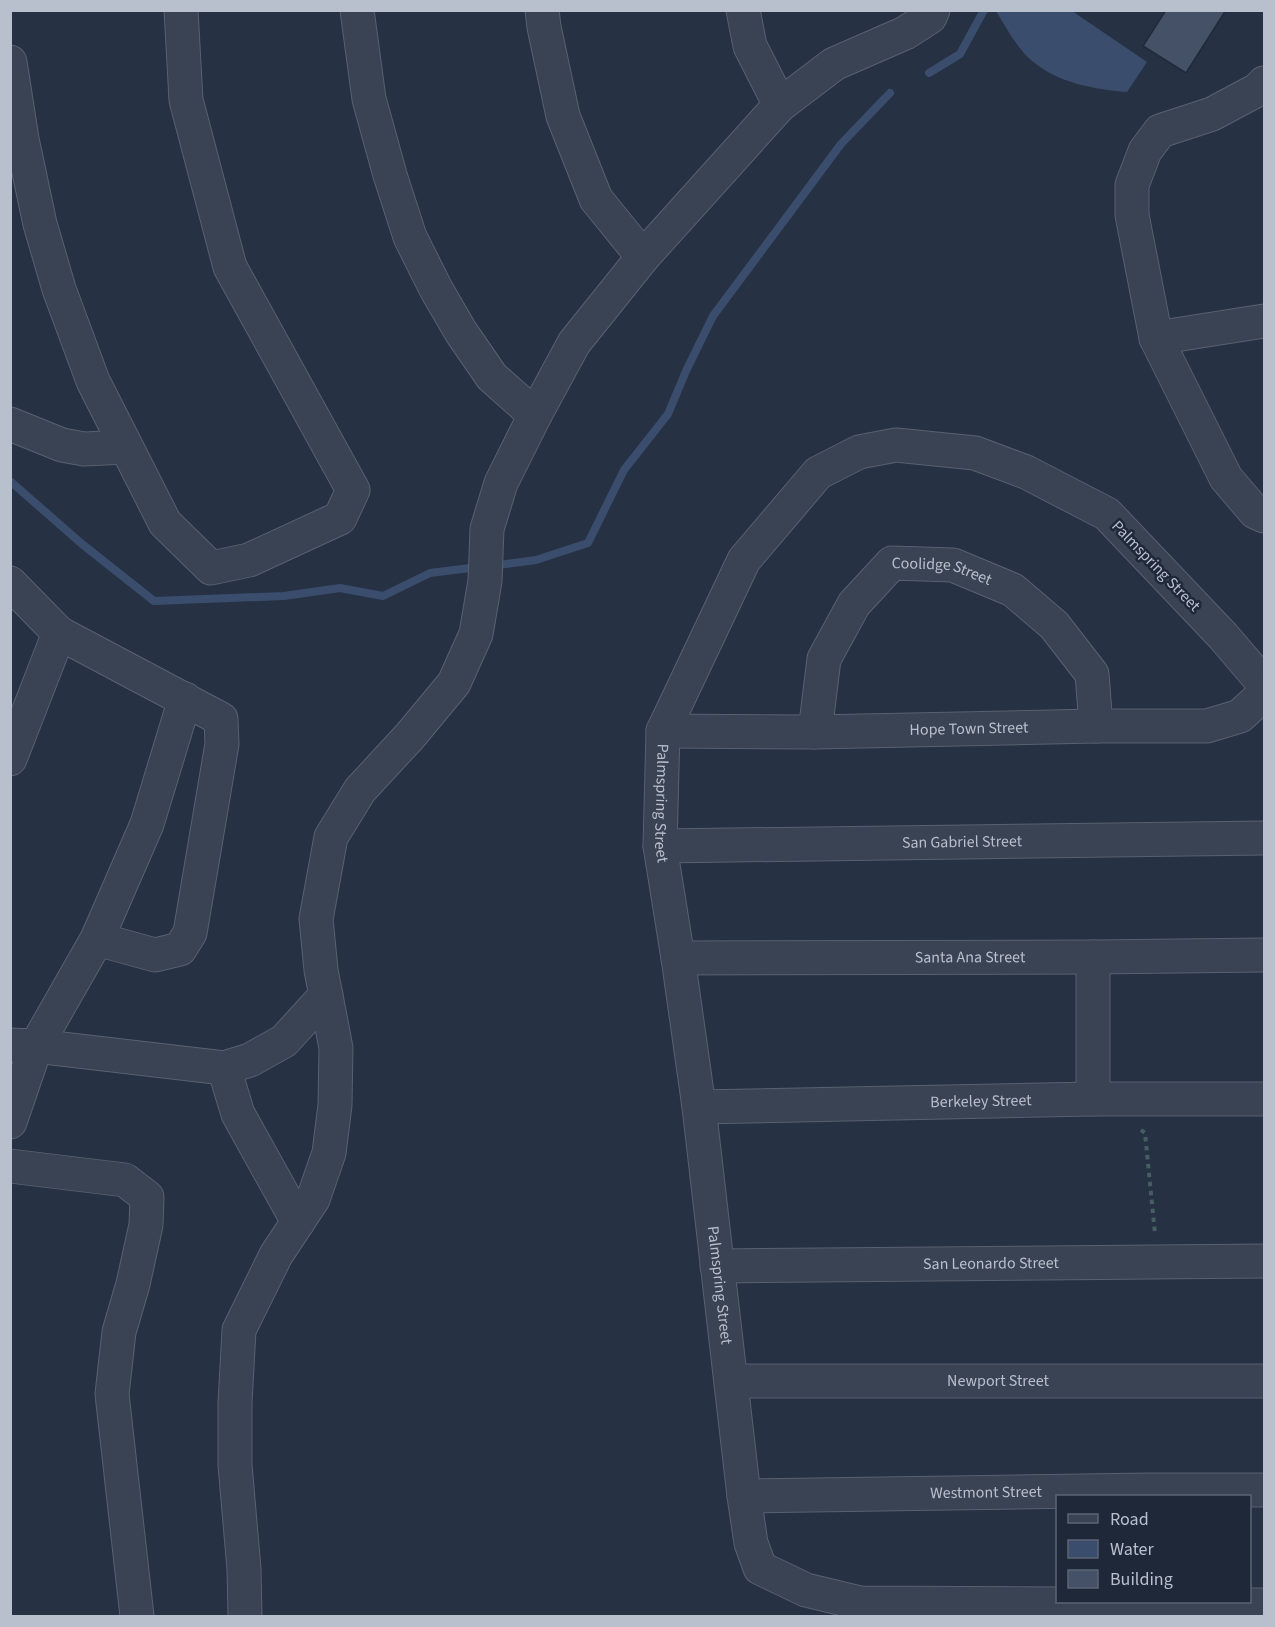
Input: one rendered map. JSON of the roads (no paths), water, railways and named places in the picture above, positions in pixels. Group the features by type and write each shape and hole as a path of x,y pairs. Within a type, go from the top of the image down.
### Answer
{"street":[{"path":"10,62 22,140 40,224 59,289 93,381 165,523 211,568 249,560 340,518 353,490 230,267 186,100 181,10"},
{"path":"357,10 369,99 390,175 411,237 441,298 492,377 535,416"},
{"path":"542,10 563,116 596,199 643,257"},
{"path":"743,10 750,46 780,105"},
{"path":"245,1617 244,1569 235,1465 235,1403 239,1329 276,1255 313,1199 329,1153 335,1105 336,1048 321,970 316,919 331,837 360,790 410,736 454,682 476,634 485,581 488,529 501,483 574,343 643,257 780,105 834,64 905,33 930,17 933,10"},
{"path":"1264,83 1257,90 1212,114 1160,131 1145,151 1132,185 1132,215 1156,338 1226,478 1256,512 1264,516"},
{"path":"1156,338 1264,321"},
{"path":"10,424 62,445 84,448 126,447"},
{"name":"Palmspring Street","path":"1264,684 1223,636 1107,514 1026,472 975,453 896,445 859,452 818,473 744,560 663,731 660,846 699,1107 744,1496 751,1543 760,1568 806,1590 860,1603 1264,1605"},
{"name":"Coolidge Street","path":"815,732 824,659 854,604 892,563 953,565 1013,590 1054,625 1092,674 1096,726"},
{"path":"10,584 59,633 222,719 222,744 190,933 180,949 155,955 97,939"},
{"path":"10,759 59,633"},
{"name":"Hope Town Street","path":"663,731 815,732 1207,726 1240,716 1264,694"},
{"path":"10,1122 23,1046 97,939 147,824 185,699"},
{"name":"San Gabriel Street","path":"660,846 1264,838"},
{"name":"Santa Ana Street","path":"678,958 1264,955"},
{"path":"1093,957 1093,1099"},
{"path":"23,1046 224,1068 250,1060 284,1041 326,995"},
{"path":"224,1068 238,1114 298,1222"},
{"name":"Berkeley Street","path":"699,1107 1093,1099 1264,1099"},
{"path":"10,1166 125,1180 147,1197 146,1225 133,1284 119,1332 112,1394 137,1617"},
{"name":"San Leonardo Street","path":"717,1266 1264,1261"},
{"name":"Newport Street","path":"730,1381 1264,1381"},
{"name":"Westmont Street","path":"744,1496 1264,1490"}],"water":[{"path":"996,11 1072,11 1147,62 1127,92 1076,84 1052,74 1031,60 1012,37"}],"waterway":[{"path":"929,73 960,54 984,10"},
{"path":"491,566 536,560 588,543 624,470 668,414 713,316 841,144 890,93"},
{"path":"10,481 82,544 154,601 284,596 340,588 383,596 430,573 478,567"}]}
